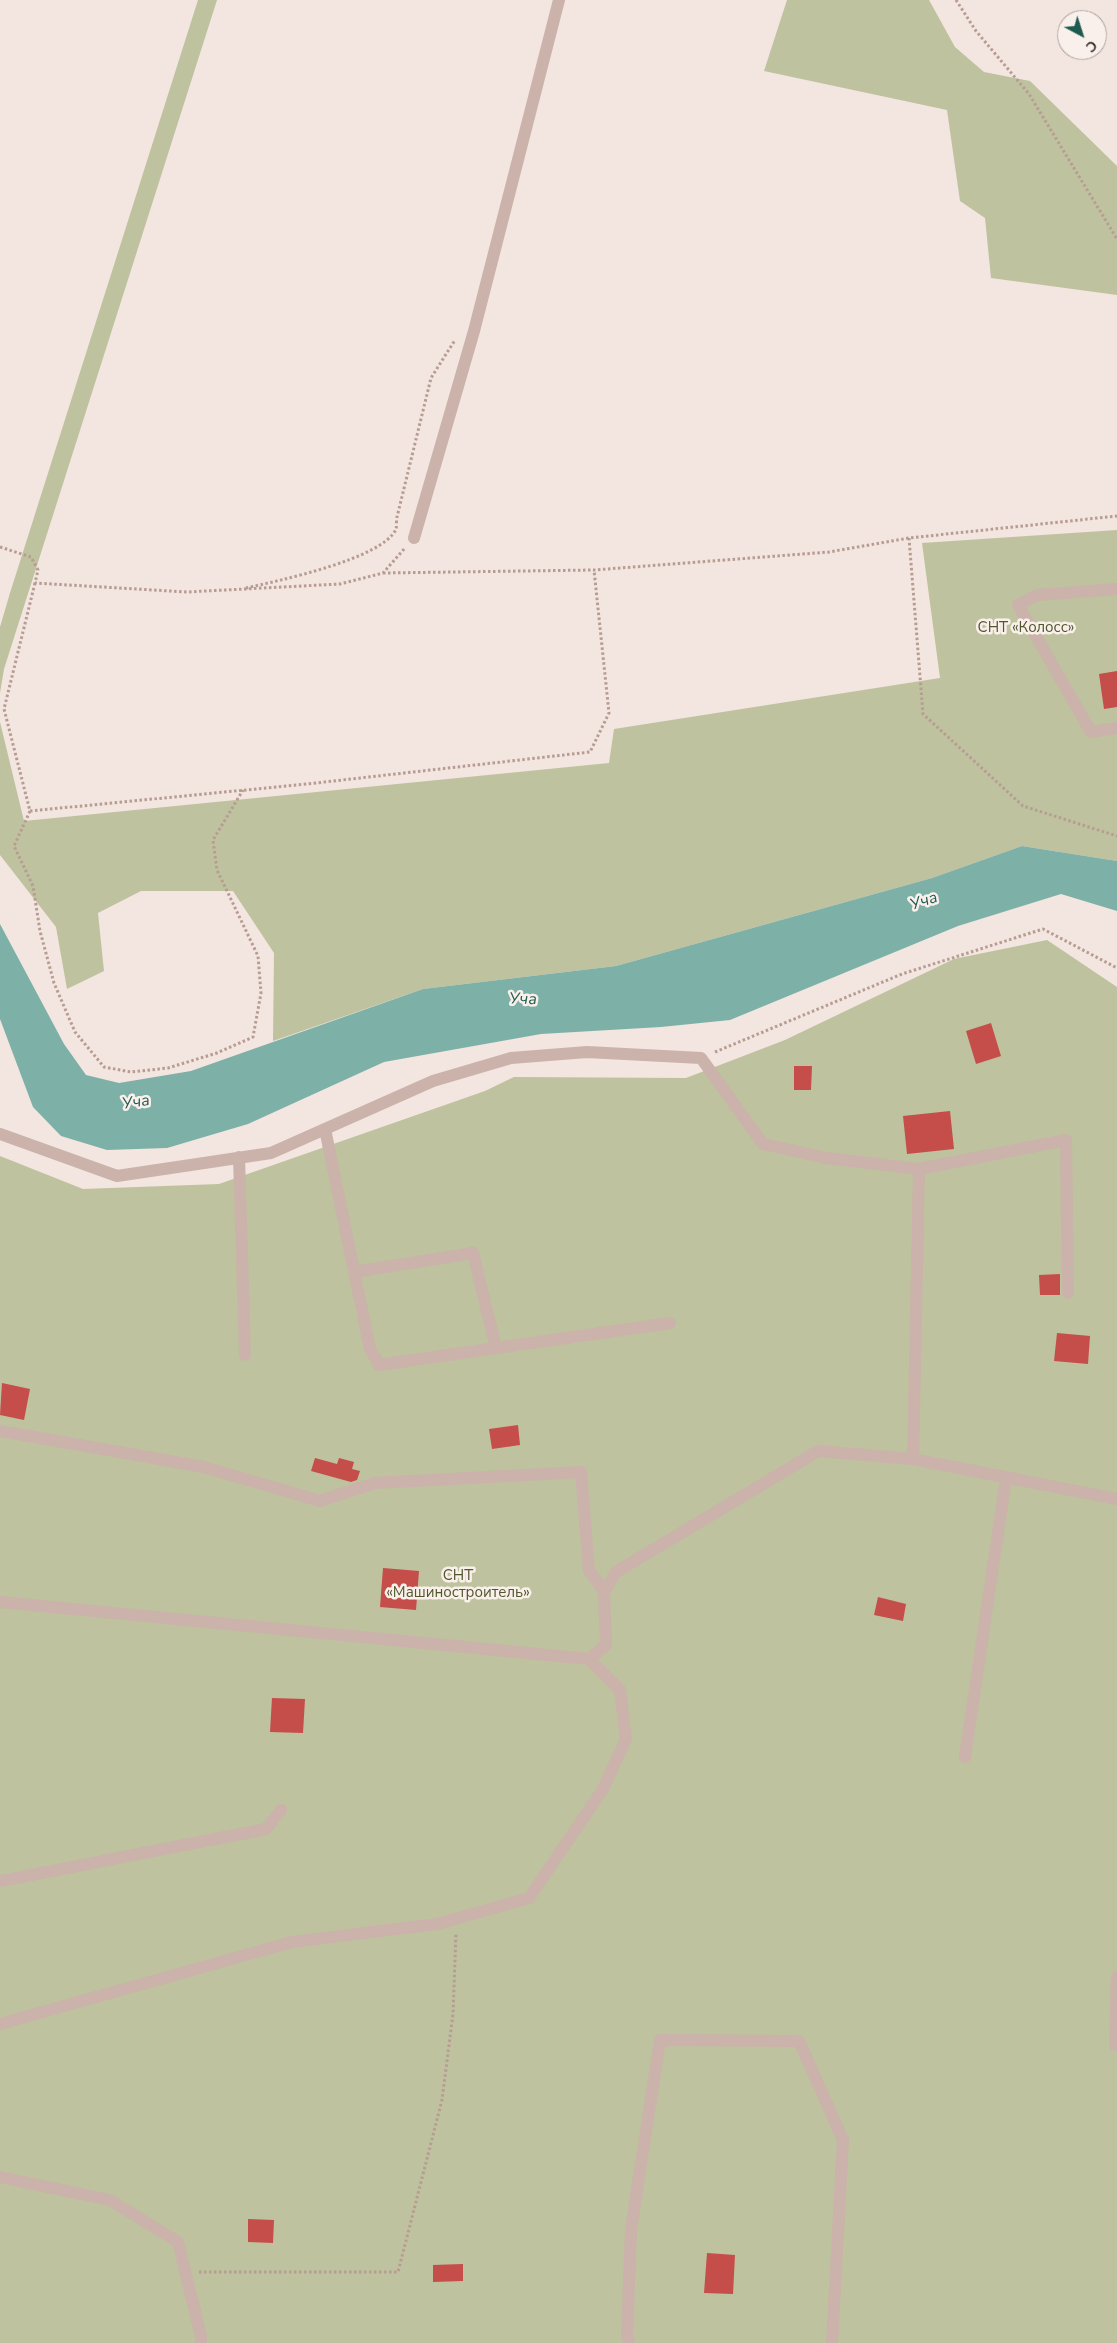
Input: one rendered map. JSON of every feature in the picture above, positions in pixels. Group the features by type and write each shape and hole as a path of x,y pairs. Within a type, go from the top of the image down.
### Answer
{"lane":[{"path":"414,538 474,331 558,0"},
{"path":"1117,590 1037,595 1018,605 1090,732 1117,728"},
{"path":"0,1134 117,1176 271,1153 433,1081 511,1058 587,1052 700,1058 763,1144 826,1158 919,1169 1066,1140 1068,1293"},
{"path":"325,1129 370,1349 379,1365 670,1323"},
{"path":"240,1157 245,1355"},
{"path":"913,1460 919,1169"},
{"path":"354,1272 473,1253 496,1348"},
{"path":"0,1431 204,1468 320,1501 375,1483 580,1472 588,1570 604,1592"},
{"path":"589,1659 606,1646 604,1592 616,1572 818,1451 913,1460 1117,1500"},
{"path":"965,1757 1006,1478"},
{"path":"0,1602 589,1659 620,1690 626,1739 602,1789 529,1898 437,1924 292,1942 0,2024"},
{"path":"0,1881 266,1829 280,1810"},
{"path":"1115,2045 1117,1977"},
{"path":"629,2343 627,2335 631,2228 660,2040 799,2041 843,2140 832,2343"},
{"path":"0,2177 110,2200 178,2242 201,2336 201,2343"}],"path":[{"path":"956,0 976,31 1029,94 1117,240"},
{"path":"236,590 336,564 366,552 386,539 396,529 431,378 460,333"},
{"path":"35,583 187,592 340,584 383,573 594,570 829,552 909,538 1117,516"},
{"path":"383,573 414,538"},
{"path":"909,538 923,714 1023,806 1117,836"},
{"path":"0,547 31,556 38,570 4,709 30,812 14,846 33,886 40,931 54,983 75,1032 104,1067 131,1072 168,1068 217,1053 253,1037 261,993 258,956 217,870 213,840 243,790"},
{"path":"30,812 590,752 609,713 594,570"},
{"path":"700,1058 902,974 1042,929 1117,968"},
{"path":"186,2272 398,2272 442,2100 453,2014 456,1919"}],"green space":[{"path":"198,0 217,0 4,669 0,693 0,627"},
{"path":"787,0 929,0 955,47 984,72 1030,81 1117,166 1117,295 991,278 985,218 960,201 947,110 764,71"},
{"name":"СНТ «Колосс»","path":"1117,530 1117,861 1022,846 932,878 616,966 423,989 273,1041 274,953 233,891 141,891 98,913 104,971 67,989 56,927 0,855 0,722 24,821 609,763 614,729 940,678 922,543"},
{"name":"СНТ «Машиностроитель»","path":"1047,940 1117,987 1117,2343 0,2343 0,1156 83,1189 219,1184 485,1091 514,1077 686,1078 785,1040 954,959"}],"water":[{"name":"Уча","path":"1022,846 1117,861 1117,911 1061,894 958,926 730,1020 661,1027 541,1034 384,1062 248,1124 167,1148 107,1150 61,1136 33,1107 0,1019 0,924 64,1044 86,1075 119,1083 191,1071 423,989 616,966 932,878"}],"building":[{"path":"1117,671 1117,707 1104,709 1099,674"},
{"path":"991,1023 1001,1056 976,1064 966,1031"},
{"path":"794,1066 812,1066 811,1090 794,1090"},
{"path":"950,1111 954,1149 907,1154 903,1116"},
{"path":"1060,1274 1060,1295 1040,1295 1039,1275"},
{"path":"1057,1333 1090,1336 1088,1364 1054,1361"},
{"path":"2,1383 30,1389 24,1420 0,1415"},
{"path":"518,1425 520,1445 492,1449 489,1429"},
{"path":"315,1458 337,1464 339,1458 354,1462 352,1469 360,1471 357,1480 351,1482 311,1471"},
{"path":"383,1568 419,1571 416,1610 380,1607"},
{"path":"878,1597 906,1604 903,1621 874,1615"},
{"path":"272,1698 305,1699 303,1733 270,1732"},
{"path":"248,2219 274,2220 273,2243 248,2242"},
{"path":"707,2253 735,2255 733,2294 704,2293"},
{"path":"463,2264 463,2281 433,2282 433,2265"}]}
